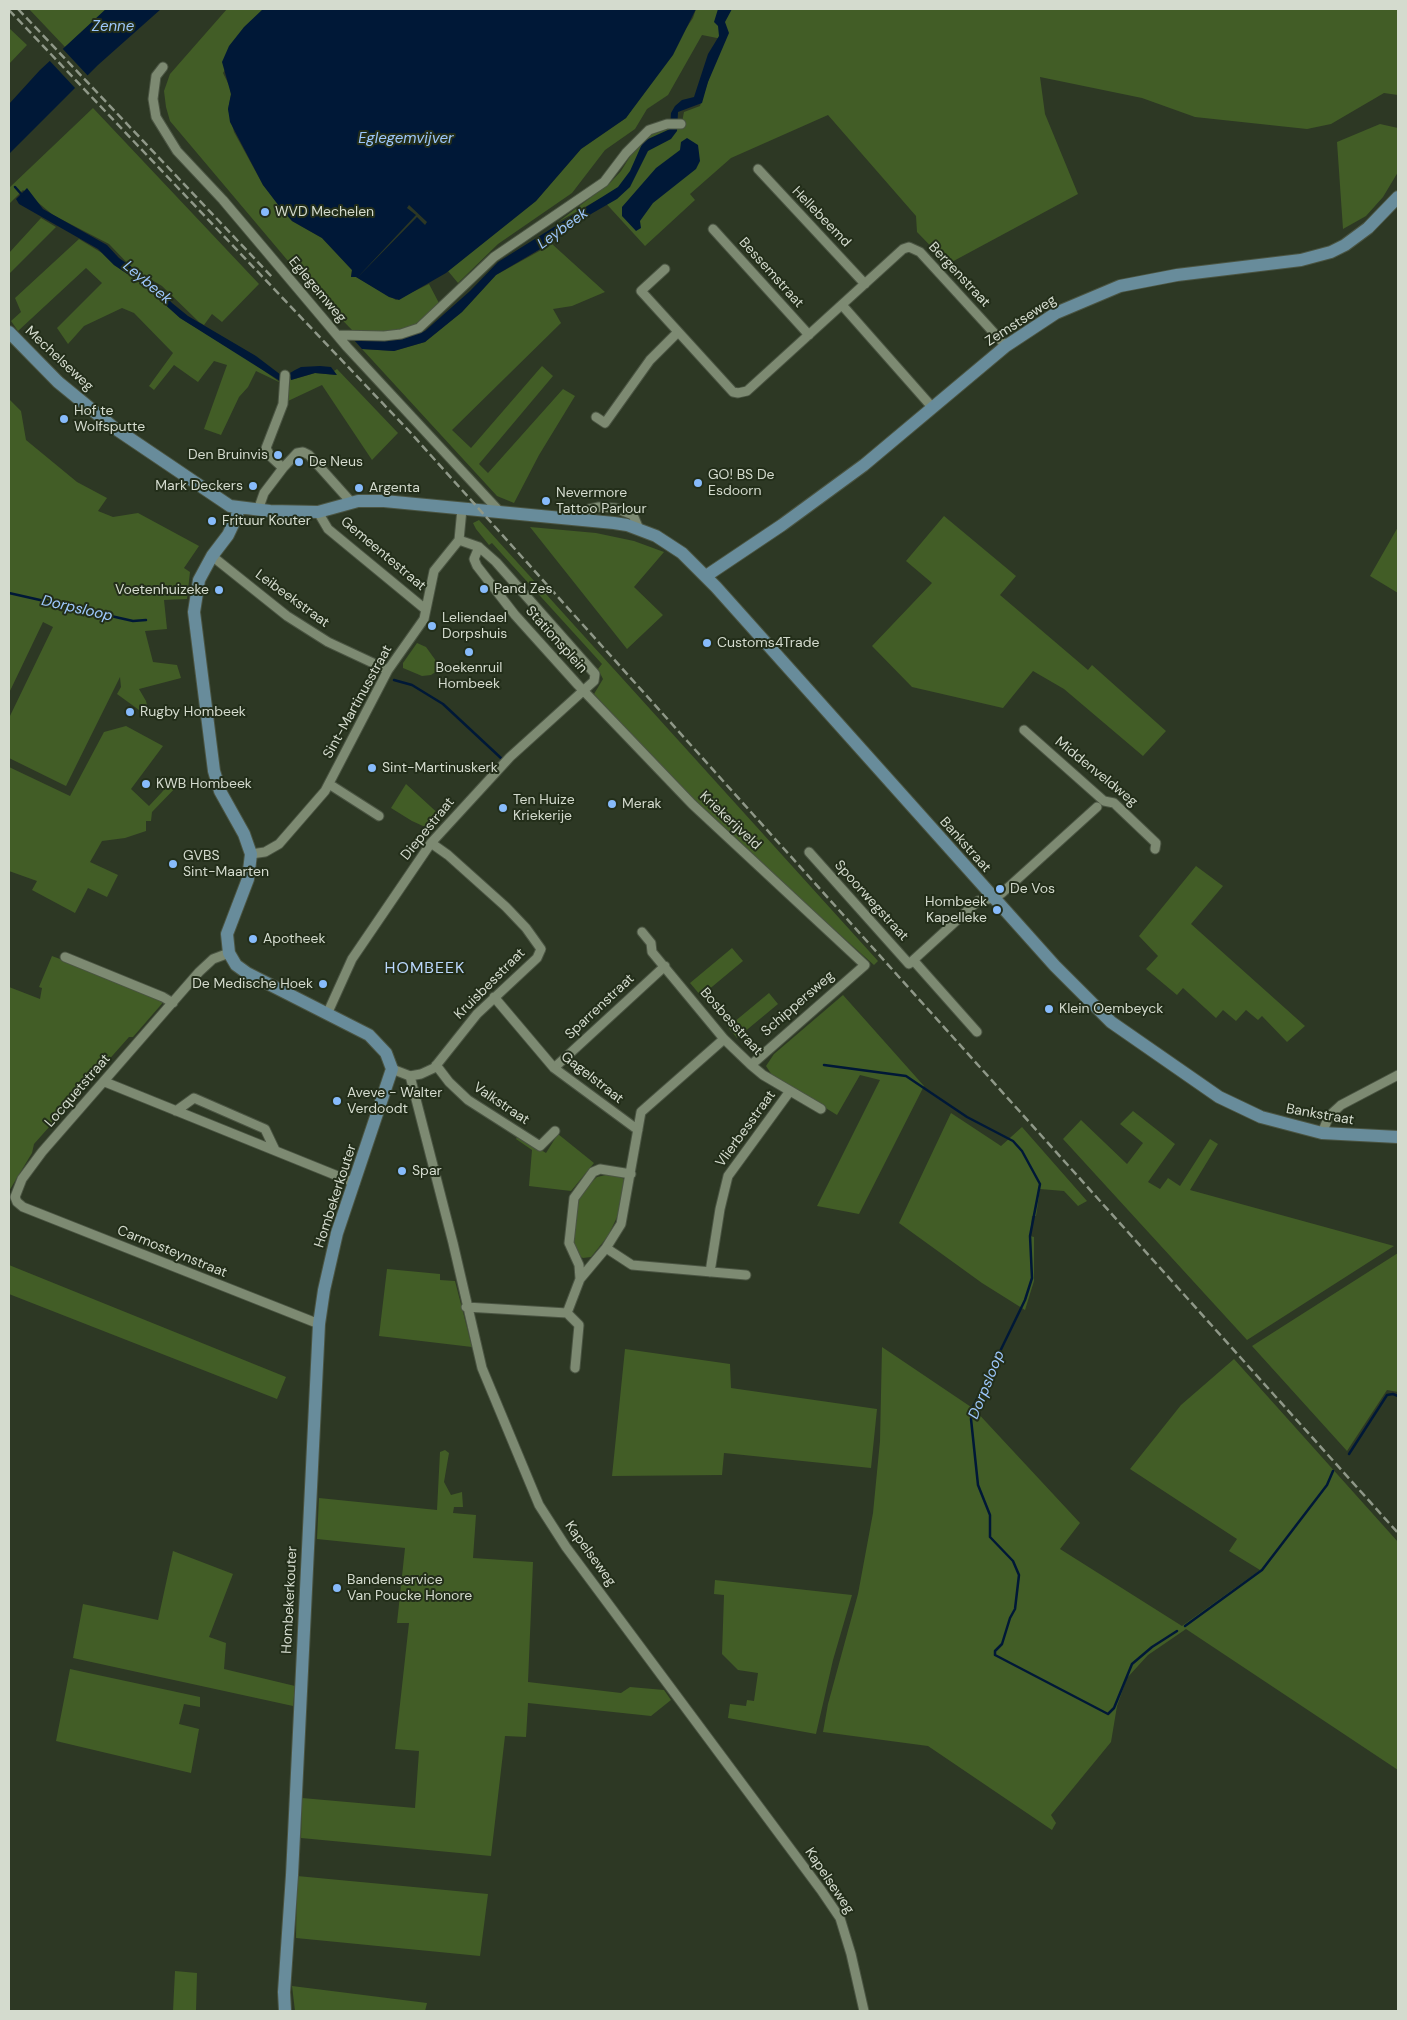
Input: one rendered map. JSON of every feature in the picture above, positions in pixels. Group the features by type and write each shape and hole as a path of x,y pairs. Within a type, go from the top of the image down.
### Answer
{"street":[{"name":"Eglegemweg","path":"163,67 156,76 153,86 153,99 160,125 178,151 229,206 354,355 501,513"},
{"path":"337,335 384,336 401,334 419,328 494,257 604,182 626,153 649,130 667,124 681,124"},
{"name":"Hellebeemd","path":"758,169 865,284"},
{"name":"Zemstseweg","path":"706,576 776,530 864,465 1006,346 1056,313 1120,286 1177,275 1301,260 1331,252 1345,246 1368,228 1398,197"},
{"name":"Bessemstraat","path":"713,229 809,335"},
{"name":"Bergenstraat","path":"665,269 641,291 733,392 747,391 903,250 915,248 1006,346"},
{"path":"842,305 932,407"},
{"name":"Mechelseweg","path":"9,332 58,382 113,426 222,502 238,508"},
{"path":"596,417 605,424 650,360 678,332"},
{"path":"283,468 270,456 266,448 280,416 285,376"},
{"path":"258,510 264,493 283,468 297,453 303,452 309,455 351,502"},
{"name":"Bankstraat","path":"318,512 351,502 384,501 614,523 639,529 656,536 682,553 706,576 993,898 1075,988 1111,1022 1219,1097 1261,1117 1322,1133 1398,1136"},
{"path":"318,512 238,508 237,516 228,535 212,556 199,580 194,612 211,755 220,791 244,834 251,854 248,879 227,934 229,953 236,964 247,973 328,1012 373,1038 386,1053 392,1069 410,1076"},
{"path":"459,540 462,509"},
{"name":"Gemeentestraat","path":"318,512 328,529 426,610"},
{"name":"Stationsplein","path":"459,540 479,547 496,562 595,674 594,681 584,691 515,615 477,566 474,559 479,547"},
{"name":"Sint-Martinusstraat","path":"251,854 264,852 279,844 329,784 388,670 424,619 434,571 459,540"},
{"name":"Leibeekstraat","path":"212,556 287,616 328,642 388,670"},
{"name":"Diepestraat","path":"328,1012 352,959 431,843 510,757 584,691"},
{"name":"Kriekerijveld","path":"584,691 692,804 865,964"},
{"name":"Middenveldweg","path":"1024,730 1104,800 1114,803 1156,843 1155,849"},
{"path":"329,784 379,816"},
{"name":"Middenveldweg","path":"993,898 1002,894 1097,807"},
{"name":"Kruisbesstraat","path":"410,1076 421,1074 436,1065 477,1014 537,958 541,949 538,942 506,906 448,855 431,843"},
{"name":"Spoorwegstraat","path":"809,852 909,964 914,961 977,1032"},
{"path":"914,961 978,901 993,898"},
{"name":"Bosbesstraat","path":"642,932 651,943 652,952 724,1039 751,1065 820,1109"},
{"name":"Locquetstraat","path":"17,1202 15,1196 18,1187 31,1166 208,962 229,953"},
{"path":"65,957 163,996 173,1003"},
{"name":"Schippersweg","path":"751,1065 865,964"},
{"name":"Sparrenstraat","path":"554,1068 665,966"},
{"name":"Gagelstraat","path":"494,998 554,1068 638,1130"},
{"path":"567,1313 580,1279 606,1248 621,1224 641,1112 724,1039"},
{"name":"Valkstraat","path":"436,1065 449,1082 468,1100 540,1146 555,1131"},
{"name":"Hombekerkouter","path":"285,2011 284,1992 292,1875 319,1324 324,1290 337,1233 392,1069"},
{"path":"1322,1133 1329,1116 1341,1104 1398,1075"},
{"name":"Kapelseweg","path":"410,1076 453,1243 466,1307 490,1391 539,1505 566,1547 840,1918 851,1954 864,2011"},
{"path":"105,1082 355,1182"},
{"name":"Vlierbesstraat","path":"710,1272 720,1209 728,1176 790,1091"},
{"path":"176,1111 194,1098 265,1129 275,1150"},
{"path":"580,1279 579,1265 569,1243 574,1198 593,1172 600,1170 631,1174"},
{"name":"Carmosteynstraat","path":"17,1202 32,1211 319,1324"},
{"path":"606,1248 632,1265 746,1275"},
{"path":"466,1307 567,1313 579,1325 576,1368"}],"green space":[{"path":"29,9 106,9 65,47"},
{"name":"WVD Mechelen","path":"227,9 263,9 223,73 230,87 231,95 228,109 234,132 263,185 292,221 322,238 352,270 351,277 356,277 396,300 429,284 440,305 420,322 405,329 386,332 352,330 310,287 170,121 164,91 170,74"},
{"path":"696,9 1398,9 1398,95 1384,93 1331,124 1307,129 1195,117 1142,98 1040,77 1045,114 1078,194 948,264 917,232 916,216 828,115 731,158 690,194 695,200 645,246 601,198 558,222 610,183 621,171 634,150 650,135 662,128 681,127 684,112 700,106 722,39 702,35 668,95 647,109 635,129 605,150 572,193 498,244 458,283 448,271 536,201 581,149 626,118 693,18"},
{"path":"9,28 27,45 9,64"},
{"path":"93,108 259,284 222,322 212,314 204,325 199,322 162,286 133,269 109,244 53,215 23,190 9,204 9,188"},
{"path":"1380,124 1398,128 1398,172 1383,197 1366,216 1343,229 1337,142"},
{"path":"41,218 56,227 9,274 9,253"},
{"path":"79,239 102,253 114,265 141,283 180,318 252,362 281,383 256,371 248,387 239,397 221,435 204,429 227,365 214,361 198,382 174,365 154,390 149,386 173,353 134,313 122,308 84,326 68,344 57,328 102,283 86,268 18,331 11,321 21,312 15,298"},
{"path":"552,244 605,292 572,306 553,309 561,323 452,430 471,448 542,366 553,376 479,464 488,473 563,389 575,396 539,455 514,503 497,496 362,349 394,351 425,342 462,312 496,275"},
{"path":"337,369 398,433 372,460 322,385 288,401 290,377 291,380 315,373 336,375 334,371"},
{"path":"9,399 21,411 26,440 77,482 107,498 98,511 113,517 138,513 199,546 184,568 190,572 187,599 164,600 167,629 145,631 153,662 177,665 181,678 139,689 146,701 150,718 117,694 121,687 120,677 66,786 9,758 9,718 53,627 43,622 9,693"},
{"path":"944,516 1016,576 1000,595 1088,670 1092,665 1166,731 1143,756 1064,689 1033,671 1003,708 912,687 872,646 932,583 906,561"},
{"path":"479,520 878,961 874,965 745,850 680,787 594,694 603,679 598,669 602,664 492,543 489,545 473,523"},
{"path":"530,527 596,533 634,541 664,552 634,587 663,615 627,649"},
{"path":"1398,527 1398,593 1370,576"},
{"path":"417,643 426,647 439,665 437,671 431,675 422,676 403,668 403,663"},
{"path":"126,726 163,746 131,789 149,806 176,777 182,781 152,812 151,821 146,821 146,831 125,838 102,841 90,862 118,875 107,897 88,888 75,913 32,890 37,881 9,871 9,767 70,796 104,732"},
{"path":"406,784 442,817 433,826 423,826 391,808"},
{"path":"1196,866 1223,886 1191,924 1305,1026 1287,1042 1262,1016 1258,1020 1246,1010 1236,1021 1223,1010 1216,1018 1183,988 1177,995 1146,969 1158,956 1139,936"},
{"path":"732,948 743,961 701,996 690,983"},
{"path":"52,956 166,999 133,1037 129,1037 34,1144 32,1153 9,1191 9,987 40,999 42,988 39,987"},
{"path":"769,993 778,1004 737,1038 728,1027"},
{"path":"843,995 924,1086 859,1214 817,1206 880,1080 860,1075 837,1115 772,1075 766,1066 774,1054"},
{"path":"1133,1111 1175,1144 1148,1182 1160,1189 1168,1178 1180,1186 1210,1139 1218,1144 1190,1190 1394,1246 1247,1340 1063,1139 1081,1120 1127,1164 1143,1143 1120,1124"},
{"path":"951,1113 1001,1146 1022,1127 1087,1201 1078,1206 1064,1191 1040,1189 1036,1216 1032,1216 1030,1236 1034,1237 1034,1281 1025,1310 982,1283 899,1223"},
{"path":"558,1134 594,1163 571,1191 529,1186 532,1150 516,1139 518,1136 546,1153"},
{"path":"610,1174 621,1176 625,1181 619,1213 608,1236 591,1257 583,1258 578,1255 572,1244 576,1200 583,1190 597,1177"},
{"path":"1398,1253 1398,1392 1387,1390 1347,1451 1252,1346"},
{"path":"9,1265 286,1377 277,1399 9,1294"},
{"path":"387,1269 440,1274 440,1280 455,1281 472,1347 379,1336"},
{"path":"882,1347 974,1409 1080,1523 1060,1549 1182,1626 1260,1570 1229,1551 1237,1539 1130,1469 1181,1405 1234,1359 1398,1542 1398,1770 1186,1629 1148,1655 1127,1678 1117,1706 1111,1742 1051,1815 1056,1823 1052,1830 928,1746 823,1732 828,1704 858,1594 873,1513 880,1441"},
{"path":"625,1349 730,1364 731,1388 877,1409 871,1468 724,1453 722,1475 612,1476"},
{"path":"445,1450 449,1453 444,1482 451,1495 462,1492 463,1507 454,1507 453,1513 476,1515 473,1558 533,1562 528,1682 621,1693 630,1687 664,1690 671,1700 651,1716 528,1703 526,1737 505,1736 491,1856 301,1838 302,1798 415,1808 419,1751 395,1749 409,1623 397,1623 405,1548 317,1539 319,1498 437,1510 440,1452"},
{"path":"173,1551 233,1574 209,1637 226,1643 224,1669 295,1686 293,1706 73,1658 83,1604 158,1620"},
{"path":"715,1580 852,1595 833,1660 816,1734 728,1718 730,1704 746,1706 747,1700 754,1701 758,1673 738,1670 722,1654 724,1595 714,1594"},
{"path":"70,1669 200,1697 200,1707 184,1704 179,1724 199,1729 191,1773 56,1741"},
{"path":"297,1876 488,1894 480,1956 296,1938"},
{"path":"175,1971 197,1973 196,2011 173,2011"},
{"path":"292,1986 427,2003 425,2011 295,2011"}],"water":[{"name":"Zenne","path":"106,9 161,9 98,65 9,154 9,104 40,70"},
{"name":"Eglegemvijver","path":"263,9 696,9 673,55 626,118 581,149 536,201 446,273 399,300 389,297 356,277 351,277 352,270 322,238 292,221 263,185 230,122 228,109 231,94 222,62 229,46 244,27"},
{"path":"718,9 732,9 725,22 729,33 708,82 702,103 678,112 677,131 671,139 648,151 630,187 617,199 591,214 554,241 496,275 462,312 425,342 394,351 362,349 354,340 399,340 425,331 470,291 498,262 618,187 630,171 642,144 648,139 670,129 671,113 675,106 682,100 694,97 708,54 719,36 718,26 714,22"},
{"path":"687,138 698,145 700,161 696,169 653,203 640,221 641,228 636,231 622,216 622,207 656,168 680,150 681,142"},
{"path":"27,188 43,209 107,245 119,258 153,282 172,303 188,316 256,356 281,375 280,381 180,318 141,283 114,265 98,249 19,204 16,199"},
{"path":"301,367 331,367 337,375 315,373 291,380 290,373"}],"pier":[{"path":"61,47 89,77 76,89 48,59"},
{"path":"409,205 427,222 425,225 417,217 356,279 416,215 407,208"}],"waterway":[{"name":"Leybeek","path":"15,187 23,196"},
{"name":"Dorpsloop","path":"9,593 133,621 146,620"},
{"name":"Dorpsloop","path":"394,680 412,685 443,704 502,759"},
{"name":"Dorpsloop","path":"824,1065 906,1076 967,1117 1013,1141 1022,1151 1040,1184 1030,1236 1032,1278 1025,1300 973,1407 971,1419 978,1485 990,1515 990,1537 1013,1561 1019,1575 1015,1609 1010,1618 1002,1644 995,1651 995,1655 1108,1714 1114,1708 1132,1664 1152,1647 1177,1631"},
{"name":"Dorpsloop","path":"1349,1454 1387,1395 1393,1394 1398,1396"},
{"name":"Dorpsloop","path":"1185,1626 1262,1570 1327,1485 1333,1471"}],"railway":[{"path":"18,9 273,278"},
{"path":"9,10 409,431 1398,1533"}],"place":[{"name":"WVD Mechelen","path":"265,212"},
{"name":"Hof te Wolfsputte","path":"64,419"},
{"name":"Den Bruinvis","path":"278,455"},
{"name":"De Neus","path":"299,462"},
{"name":"GO! BS De Esdoorn","path":"698,483"},
{"name":"Mark Deckers","path":"253,486"},
{"name":"Argenta","path":"359,488"},
{"name":"Nevermore Tattoo Parlour","path":"546,501"},
{"name":"Frituur Kouter","path":"212,521"},
{"name":"Pand Zes","path":"484,589"},
{"name":"Voetenhuizeke","path":"219,590"},
{"name":"Leliendael Dorpshuis","path":"432,626"},
{"name":"Customs4Trade","path":"707,643"},
{"name":"Boekenruil Hombeek","path":"469,652"},
{"name":"Rugby Hombeek","path":"130,712"},
{"name":"Sint-Martinuskerk","path":"372,768"},
{"name":"KWB Hombeek","path":"146,784"},
{"name":"Merak","path":"612,804"},
{"name":"Ten Huize Kriekerije","path":"503,808"},
{"name":"GVBS Sint-Maarten","path":"173,864"},
{"name":"De Vos","path":"1000,889"},
{"name":"Hombeek Kapelleke","path":"997,910"},
{"name":"Apotheek","path":"253,939"},
{"name":"De Medische Hoek","path":"323,984"},
{"name":"Klein Oembeyck","path":"1049,1009"},
{"name":"Aveve - Walter Verdoodt","path":"337,1101"},
{"name":"Spar","path":"402,1171"},
{"name":"Bandenservice Van Poucke Honore","path":"337,1588"}],"district":[{"name":"HOMBEEK","path":"425,969"}]}
